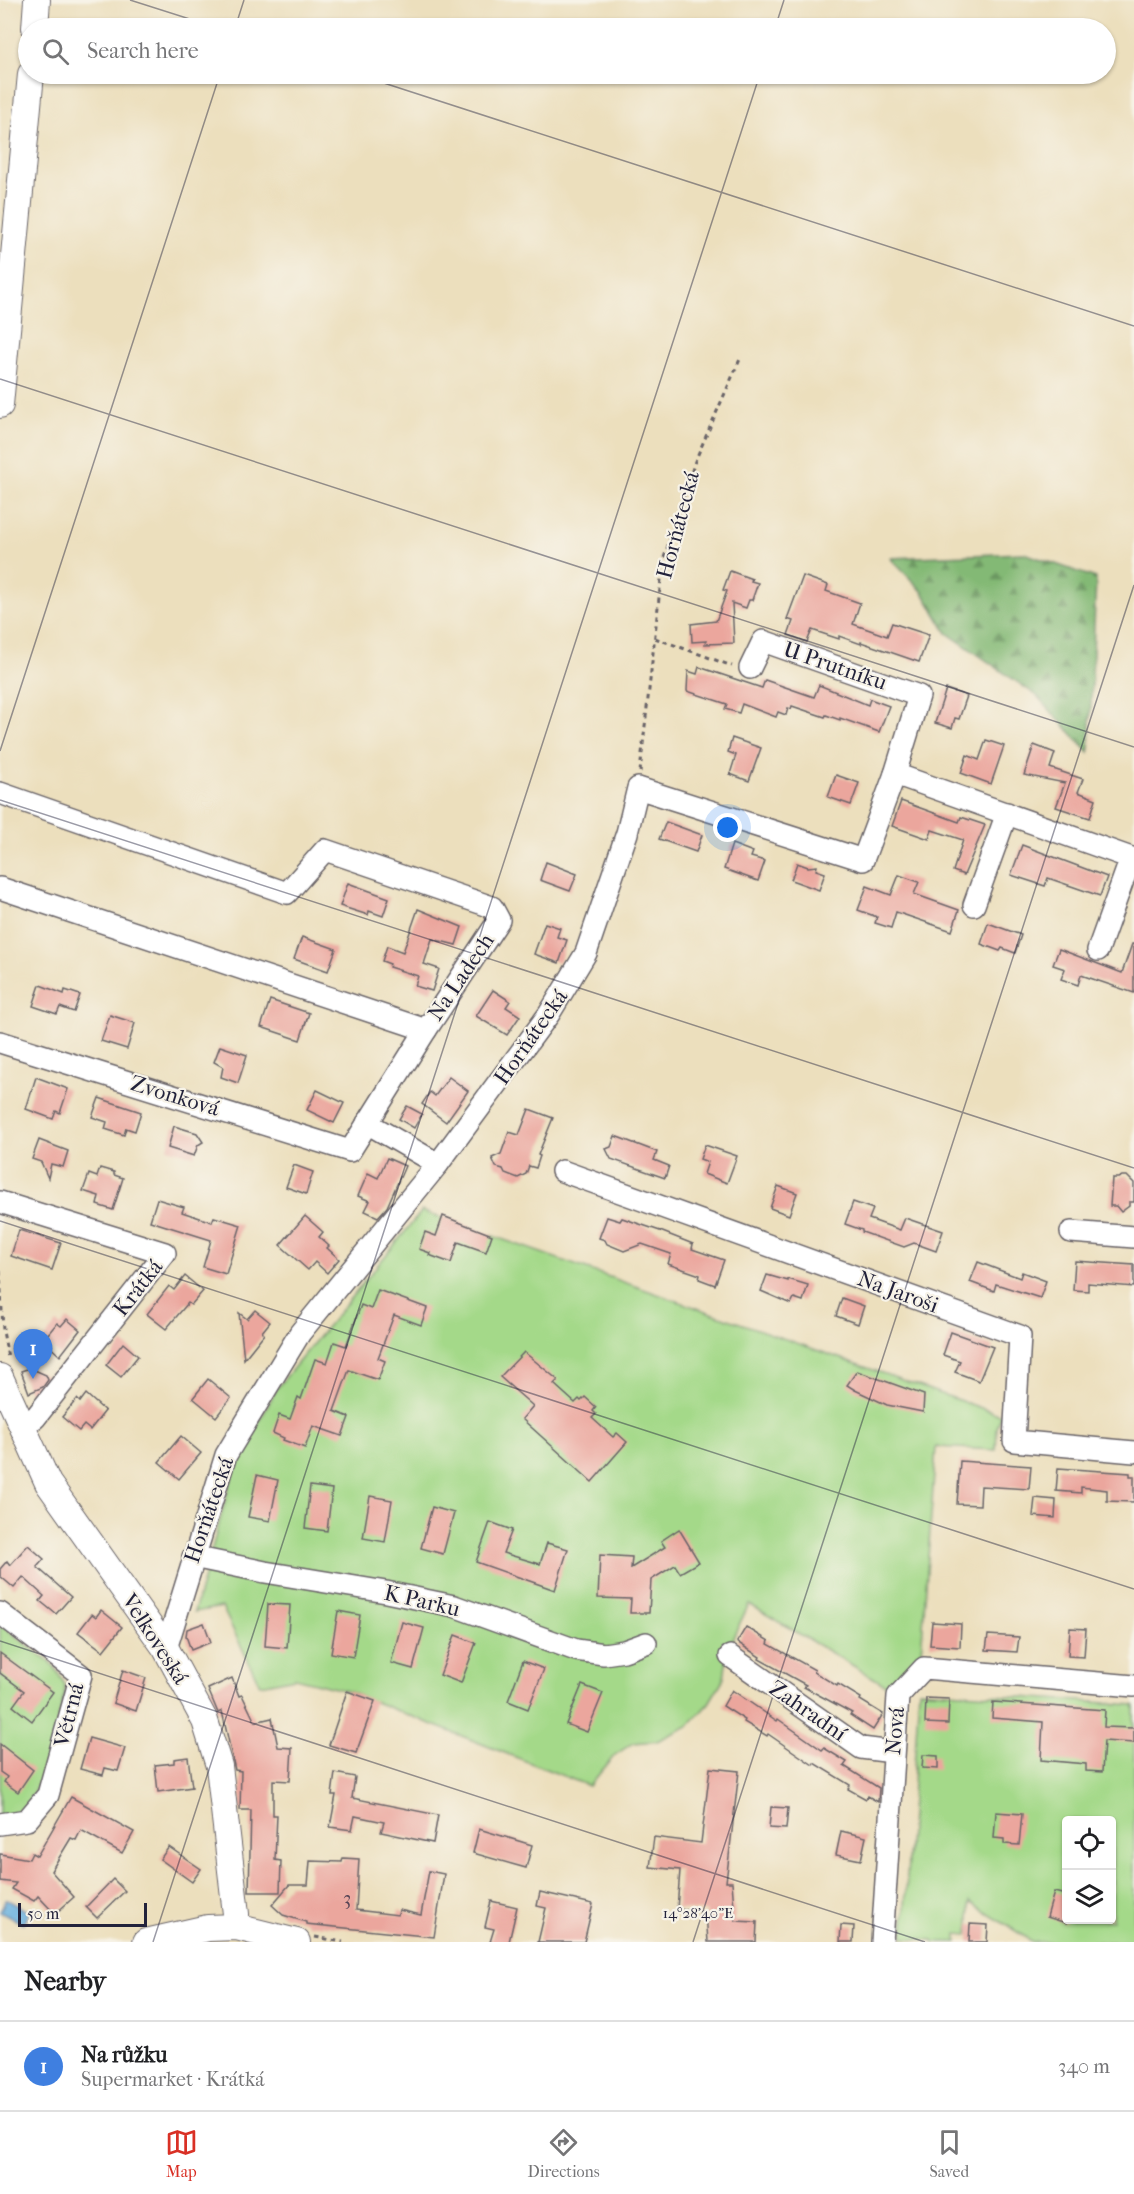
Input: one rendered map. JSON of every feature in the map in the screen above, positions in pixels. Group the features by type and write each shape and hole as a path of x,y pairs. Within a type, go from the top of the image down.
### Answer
{"street":[{"path":"36,18 37,0"},
{"path":"0,405 30,84"},
{"name":"U Prutníku","path":"638,788 863,860 895,774 919,696 763,642 750,668"},
{"path":"895,774 1132,858 1098,950"},
{"name":"Horňátecká","path":"166,1649 226,1455 300,1333 438,1164 549,1014 586,954 627,833 638,788"},
{"name":"Na Ladech","path":"0,793 287,892 325,850 492,907 500,920 426,1030 0,888"},
{"path":"974,905 1007,813"},
{"path":"426,1030 367,1123 438,1164"},
{"name":"Zvonková","path":"0,1042 350,1151 367,1123"},
{"name":"Na Jaroši","path":"562,1171 1020,1336 1014,1441 1134,1452"},
{"name":"Krátká","path":"0,1202 165,1254 34,1418 21,1424"},
{"path":"1071,1232 1134,1237"},
{"name":"Velkoveská","path":"0,1377 48,1483 166,1649 205,1721 219,1766 236,1927"},
{"name":"K Parku","path":"193,1557 454,1606 576,1650 604,1654 624,1651 645,1643"},
{"name":"Větrná","path":"0,1613 81,1675 48,1795 27,1820 0,1824"},
{"name":"Zahradní","path":"730,1656 861,1748 893,1752"},
{"name":"Nová","path":"882,1942 898,1696 924,1668 1134,1686"},
{"path":"146,1942 208,1929 236,1927 297,1942"}],"path":[{"name":"Horňátecká","path":"638,788 663,561 695,461 741,357"},
{"name":"U Prutníku","path":"655,638 746,671 750,668"}],"green space":[{"path":"1024,553 1096,578 1089,753 1037,696 947,633 922,591 890,558"},
{"path":"422,1211 1001,1415 997,1428 996,1450 936,1447 921,1654 889,1687 749,1604 728,1648 724,1678 709,1703 688,1726 657,1741 633,1743 615,1755 589,1786 347,1691 295,1678 260,1685 222,1607 194,1612 234,1470 277,1388"},
{"path":"0,1624 54,1666 65,1685 48,1755 38,1785 23,1812 0,1817"},
{"path":"919,1690 1134,1705 1134,1942 1033,1942 970,1902 968,1935 957,1934 957,1942 934,1942 933,1940 903,1938"}],"water":[{"path":"6,1899 29,1912 23,1924 0,1911"}],"building":[{"path":"730,571 758,583 752,600 749,600 746,608 732,603 734,643 692,642 691,624 716,621 727,591 723,590"},
{"path":"803,576 828,585 826,591 860,603 853,624 887,636 892,623 929,635 919,662 861,642 861,644 839,636 839,639 812,630 807,642 788,635 793,621 787,619"},
{"path":"699,667 762,688 765,680 814,697 819,685 868,705 870,699 889,706 879,732 840,718 840,720 826,715 825,717 792,706 791,709 788,708 786,715 778,712 776,717 742,704 739,713 725,709 727,704 687,691 688,671 697,674"},
{"path":"946,689 967,696 959,719 955,718 952,728 935,723"},
{"path":"732,738 761,748 749,781 730,774 736,755 728,752"},
{"path":"986,740 1004,746 991,784 961,773 967,755 979,760"},
{"path":"1034,745 1055,753 1050,768 1083,779 1078,792 1096,799 1090,818 1056,807 1065,783 1024,775"},
{"path":"836,775 859,783 851,805 828,797"},
{"path":"901,801 959,822 961,817 985,825 964,875 953,871 963,840 932,830 929,839 892,826"},
{"path":"666,822 702,835 696,852 659,839"},
{"path":"732,844 753,852 751,857 765,861 758,881 724,869"},
{"path":"1022,845 1107,877 1100,896 1048,878 1045,886 1011,875"},
{"path":"546,862 577,874 570,891 540,880"},
{"path":"797,863 808,867 817,866 816,870 825,873 819,890 791,880"},
{"path":"899,875 919,882 914,894 959,910 952,931 896,912 891,928 875,923 877,917 858,910 867,886 891,895"},
{"path":"348,883 389,898 383,916 369,911 368,915 340,906"},
{"path":"418,909 462,927 456,945 432,939 424,964 439,969 432,991 415,986 418,976 389,967 390,964 382,961 387,946 403,952"},
{"path":"545,923 560,928 557,937 567,940 559,963 534,954"},
{"path":"988,923 1021,935 1015,953 1002,948 1000,951 981,944"},
{"path":"302,937 336,949 328,971 294,959"},
{"path":"1132,944 1134,944 1134,993 1081,975 1078,985 1061,979 1065,969 1053,965 1059,949 1122,973"},
{"path":"40,985 64,994 65,990 80,995 74,1012 60,1007 57,1014 33,1006"},
{"path":"493,990 510,1001 506,1007 520,1016 507,1035 476,1016"},
{"path":"270,1000 309,1013 300,1040 261,1027"},
{"path":"110,1015 135,1023 127,1049 101,1041"},
{"path":"220,1046 247,1055 238,1083 221,1077 223,1067 214,1062"},
{"path":"36,1077 68,1089 60,1113 56,1111 53,1119 26,1109"},
{"path":"449,1077 468,1091 446,1122 422,1104 430,1092 435,1096"},
{"path":"317,1090 344,1103 334,1123 307,1110"},
{"path":"99,1098 141,1112 135,1131 126,1128 124,1135 105,1129 107,1122 92,1117"},
{"path":"407,1106 422,1114 414,1128 399,1119"},
{"path":"529,1109 553,1118 538,1155 540,1156 536,1168 529,1166 526,1174 518,1178 496,1167 492,1158 501,1154 509,1132 519,1135"},
{"path":"174,1126 197,1133 203,1142 198,1145 194,1156 168,1148"},
{"path":"615,1136 657,1152 654,1160 669,1166 665,1178 611,1159 606,1149 611,1147"},
{"path":"39,1140 68,1151 63,1167 51,1164 48,1178 41,1162 32,1159"},
{"path":"705,1145 737,1156 727,1183 704,1174 708,1162 700,1159"},
{"path":"387,1158 405,1166 387,1207 378,1217 365,1211 370,1201 358,1196 368,1173 378,1178"},
{"path":"294,1165 313,1172 306,1194 286,1187"},
{"path":"100,1168 114,1172 114,1175 123,1178 113,1210 97,1205 99,1196 83,1191 89,1174 97,1177"},
{"path":"1127,1176 1134,1183 1134,1202 1129,1202 1129,1206 1121,1212 1116,1206 1110,1206 1112,1178"},
{"path":"778,1186 797,1193 789,1215 770,1208"},
{"path":"157,1199 184,1207 182,1212 212,1222 214,1217 241,1225 226,1274 203,1267 211,1240 150,1221"},
{"path":"853,1202 873,1209 869,1219 900,1230 905,1218 943,1231 936,1251 914,1243 904,1247 845,1224"},
{"path":"305,1216 323,1232 319,1237 339,1259 327,1273 315,1262 308,1270 280,1245"},
{"path":"443,1216 492,1235 486,1252 458,1242 451,1263 419,1249 425,1232 436,1236"},
{"path":"607,1217 620,1221 622,1218 660,1231 693,1244 692,1249 724,1260 715,1285 699,1279 700,1275 668,1264 671,1254 642,1244 624,1251 607,1244 605,1240 599,1238"},
{"path":"19,1230 61,1243 52,1270 11,1256"},
{"path":"1075,1261 1134,1265 1134,1287 1088,1283 1088,1291 1073,1290"},
{"path":"978,1262 1020,1278 1022,1272 1046,1281 1040,1298 996,1284 994,1291 970,1282"},
{"path":"767,1275 808,1285 803,1301 794,1298 791,1304 761,1291"},
{"path":"185,1276 203,1291 191,1305 188,1303 166,1329 147,1314 169,1286 174,1290"},
{"path":"378,1290 427,1308 421,1325 394,1315 378,1358 385,1361 378,1380 349,1370 334,1411 349,1417 342,1436 313,1426 305,1448 283,1440 284,1438 273,1433 279,1415 290,1419 298,1397 301,1399 315,1359 327,1363 334,1342 346,1346 361,1305 371,1309"},
{"path":"842,1298 864,1306 858,1324 836,1316"},
{"path":"255,1310 270,1322 262,1332 264,1334 244,1359 239,1313 247,1319"},
{"path":"67,1319 80,1330 60,1356 43,1340 57,1323 61,1326"},
{"path":"951,1332 993,1347 979,1381 955,1372 960,1361 943,1355"},
{"path":"123,1343 138,1356 121,1377 106,1365"},
{"path":"524,1352 558,1380 554,1384 575,1403 585,1397 596,1407 593,1411 596,1414 592,1418 613,1437 617,1433 627,1442 592,1482 522,1419 533,1406 500,1377"},
{"path":"30,1368 46,1375 48,1380 43,1387 29,1393 21,1371"},
{"path":"857,1371 924,1395 923,1412 887,1405 847,1385"},
{"path":"208,1379 231,1398 216,1417 193,1398"},
{"path":"86,1394 105,1411 90,1430 84,1425 79,1431 62,1417 77,1399 80,1402"},
{"path":"181,1436 201,1453 179,1479 159,1462"},
{"path":"960,1461 1031,1466 1029,1489 981,1486 980,1505 957,1504"},
{"path":"1058,1468 1130,1473 1130,1476 1134,1476 1134,1502 1107,1501 1107,1490 1081,1487 1081,1493 1056,1491"},
{"path":"257,1475 278,1480 270,1521 248,1517"},
{"path":"310,1486 332,1489 327,1531 305,1528"},
{"path":"370,1496 392,1500 385,1542 363,1538"},
{"path":"1035,1498 1056,1500 1055,1518 1033,1516"},
{"path":"432,1507 454,1513 443,1554 421,1548"},
{"path":"490,1522 512,1530 503,1553 540,1564 547,1543 568,1549 555,1590 476,1562"},
{"path":"679,1529 699,1562 680,1573 675,1565 651,1580 649,1613 630,1613 631,1599 598,1598 600,1555 632,1557 631,1568 665,1547 661,1541"},
{"path":"28,1545 44,1559 37,1567 71,1597 56,1614 40,1601 44,1596 23,1577 14,1588 0,1576 0,1569 7,1561 10,1565"},
{"path":"268,1604 290,1605 287,1648 265,1646"},
{"path":"101,1610 122,1627 103,1651 78,1632 92,1614 96,1617"},
{"path":"338,1611 360,1615 353,1657 331,1653"},
{"path":"402,1622 424,1628 413,1669 391,1663"},
{"path":"932,1622 961,1624 960,1647 930,1645"},
{"path":"204,1623 211,1642 191,1650 186,1636 187,1629"},
{"path":"746,1627 769,1641 768,1644 861,1698 860,1700 883,1714 873,1730 850,1715 852,1713 804,1687 806,1685 759,1659 760,1657 737,1642"},
{"path":"1070,1628 1086,1629 1084,1657 1068,1656"},
{"path":"455,1635 476,1643 461,1683 440,1675"},
{"path":"988,1635 1019,1637 1017,1652 986,1650"},
{"path":"0,1653 53,1692 32,1721 13,1706 24,1691 0,1673"},
{"path":"523,1661 544,1669 528,1709 508,1701"},
{"path":"123,1670 146,1678 136,1711 113,1703"},
{"path":"232,1678 239,1696 242,1695 255,1722 272,1718 278,1747 292,1748 290,1781 273,1780 273,1815 277,1815 275,1860 281,1861 280,1892 249,1892 251,1810 240,1810 241,1771 235,1770 222,1711 218,1713 208,1689"},
{"path":"582,1685 603,1693 587,1732 566,1724"},
{"path":"732,1690 822,1750 824,1748 847,1762 844,1766 879,1788 878,1802 868,1796 866,1799 848,1789 850,1785 814,1763 813,1765 768,1734 767,1736 744,1722 745,1720 723,1706"},
{"path":"347,1691 375,1701 356,1753 329,1745"},
{"path":"926,1698 949,1699 948,1724 925,1723"},
{"path":"993,1702 1105,1710 1104,1727 1134,1728 1134,1743 1104,1741 1102,1772 1086,1771 1086,1764 1041,1760 1043,1722 992,1718"},
{"path":"89,1738 125,1748 118,1771 105,1768 103,1775 80,1769"},
{"path":"0,1744 33,1770 18,1792 4,1782 7,1777 0,1772"},
{"path":"923,1755 938,1756 938,1769 922,1768"},
{"path":"188,1757 192,1787 158,1792 155,1765 174,1763 174,1759"},
{"path":"710,1768 739,1771 726,1882 732,1882 735,1921 757,1922 756,1942 708,1942 706,1912 677,1909 680,1870 650,1867 654,1837 701,1843"},
{"path":"335,1773 355,1777 352,1798 438,1815 433,1843 381,1832 384,1822 355,1816 352,1830 330,1827 336,1795 332,1795"},
{"path":"71,1797 134,1832 122,1853 81,1830 76,1840 71,1838 51,1871 74,1897 55,1914 38,1896 34,1901 12,1889 16,1883 0,1881 0,1854 29,1859 32,1853 37,1856"},
{"path":"771,1807 788,1808 786,1829 769,1828"},
{"path":"996,1812 1022,1814 1019,1845 1004,1844 1004,1839 994,1838"},
{"path":"479,1829 532,1845 526,1868 473,1853"},
{"path":"841,1831 866,1837 861,1860 836,1855"},
{"path":"169,1847 201,1869 192,1882 160,1859"},
{"path":"343,1858 359,1859 356,1910 398,1915 399,1910 421,1915 429,1871 444,1874 434,1937 306,1924 306,1922 283,1915 272,1905 289,1885 308,1885 310,1861 342,1862"},
{"path":"113,1879 125,1891 97,1918 86,1907"},
{"path":"540,1892 593,1904 584,1942 538,1942 546,1908 537,1906"},
{"path":"1054,1892 1062,1894 1062,1922 1047,1917"},
{"path":"491,1901 517,1907 509,1942 490,1942 494,1929 485,1927"},
{"path":"970,1924 988,1925 987,1942 969,1942"},
{"path":"841,1925 854,1926 853,1942 840,1942"}],"place":[{"name":"Na růžku","path":"33,1379"}]}
